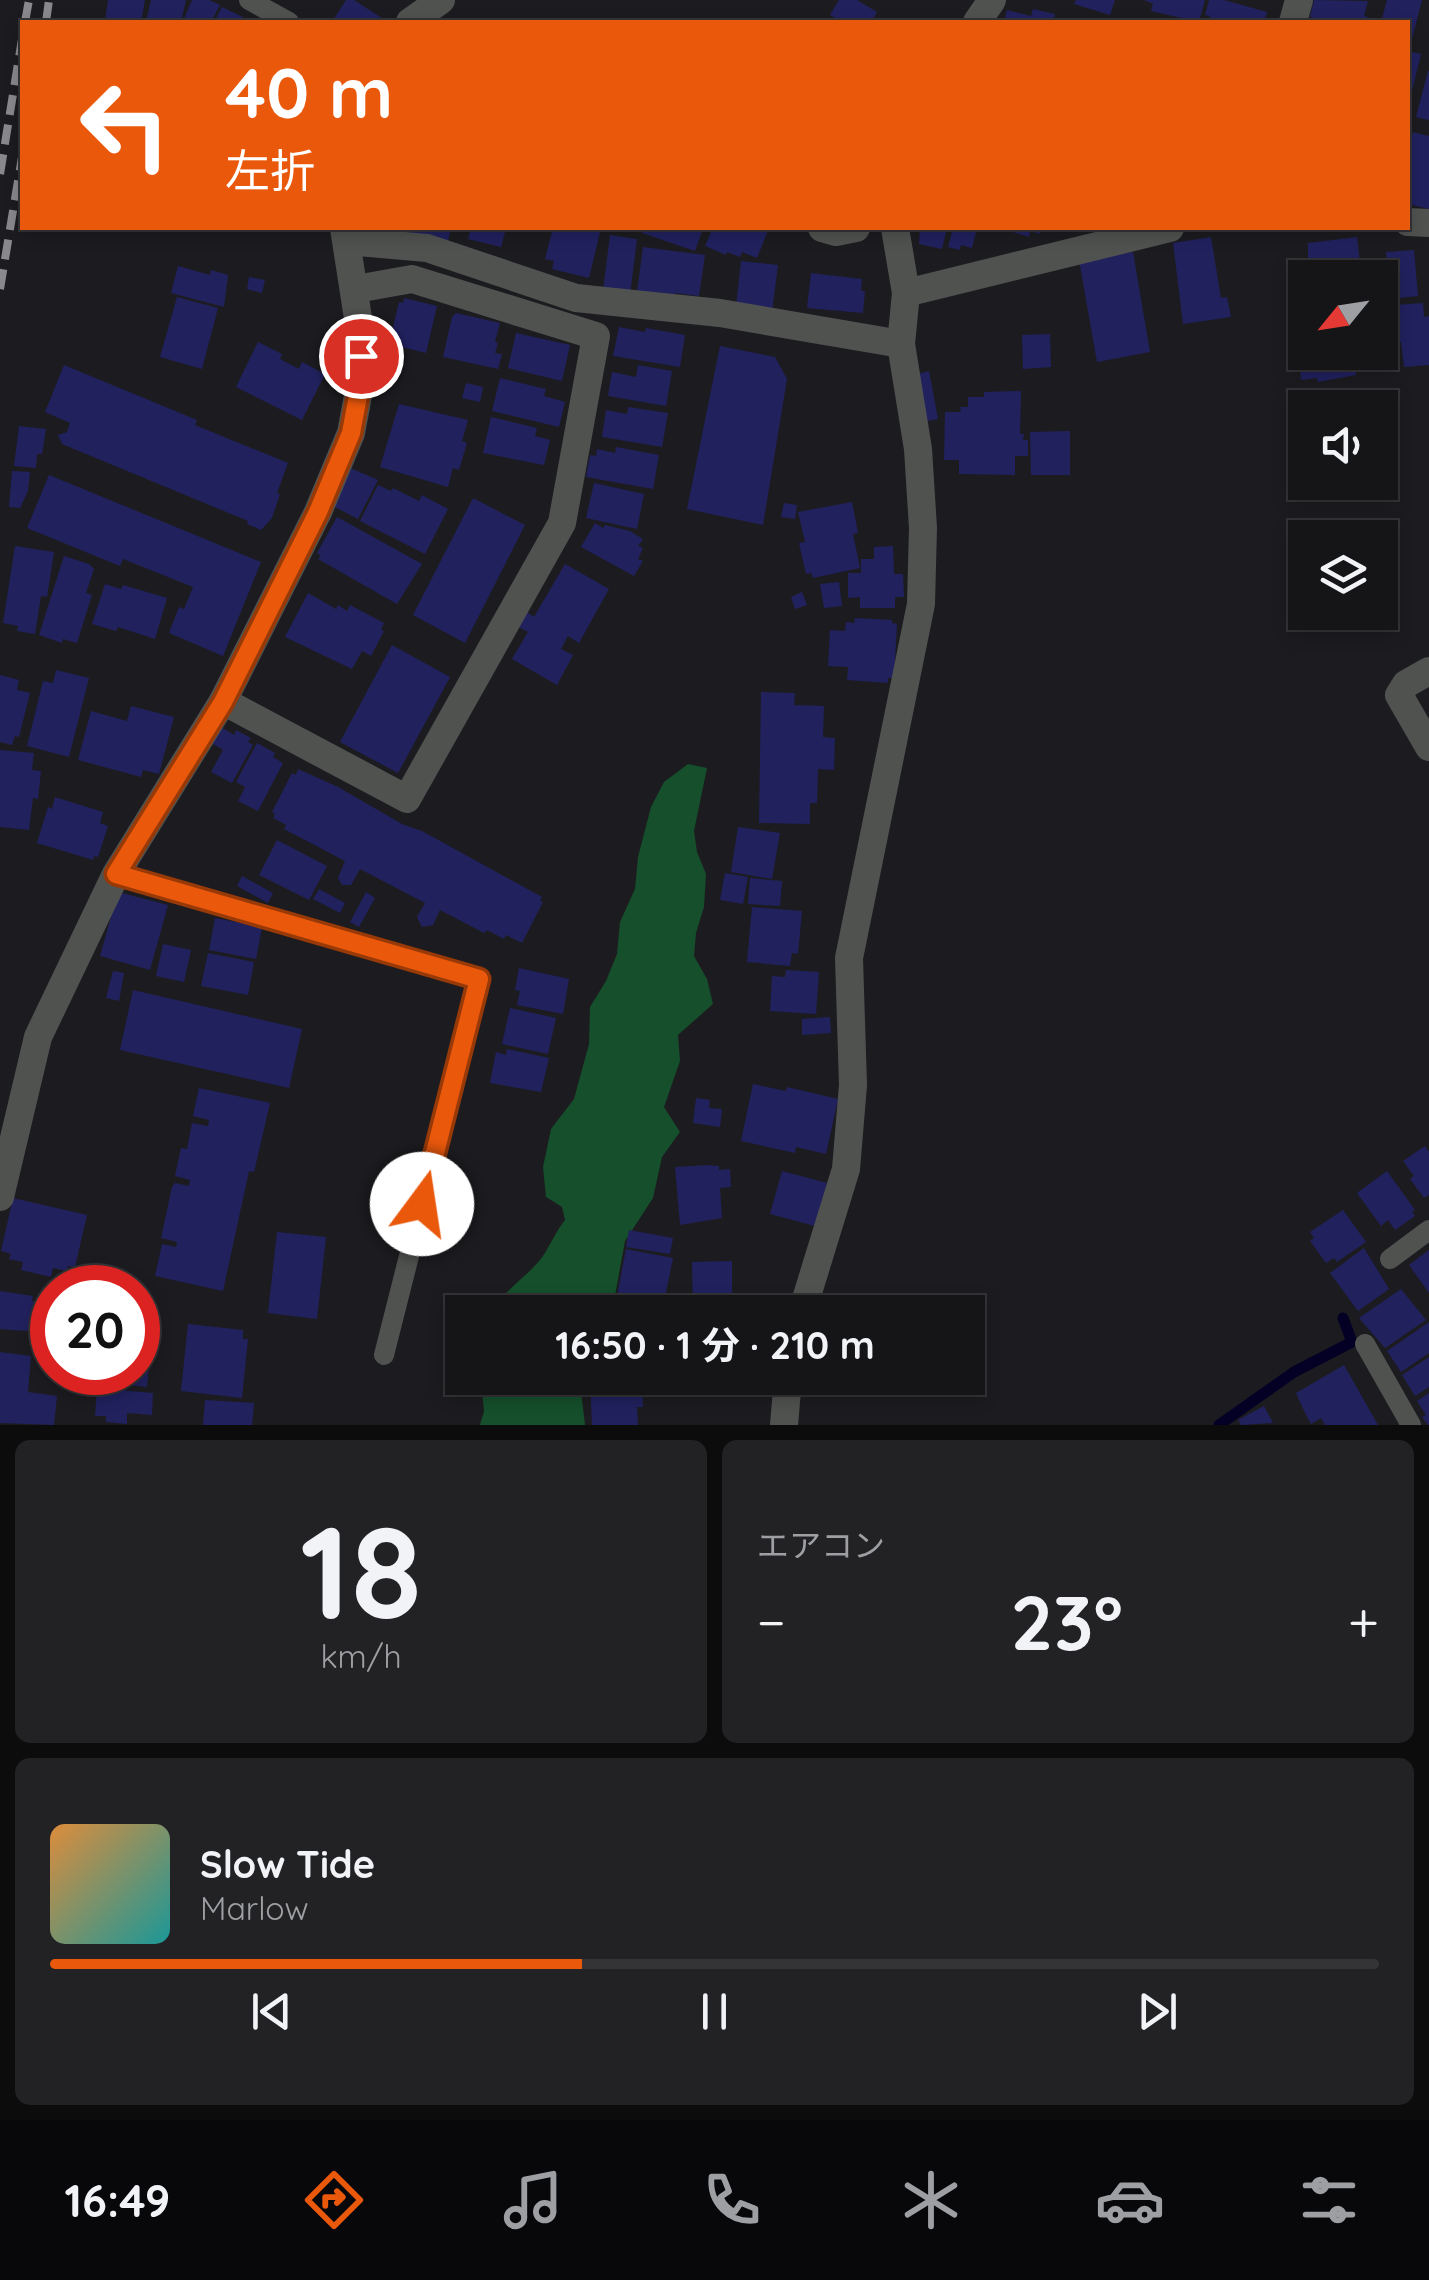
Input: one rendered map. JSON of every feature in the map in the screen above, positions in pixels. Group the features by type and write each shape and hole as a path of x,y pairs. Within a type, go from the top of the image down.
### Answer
{"street":[{"path":"413,20 441,0"},
{"path":"807,1295 846,1169 853,1085 849,958 922,604 918,450 901,344 906,293 895,230"},
{"path":"906,293 1162,230"},
{"path":"0,1197 38,1037 116,874 223,702 318,512 351,433 361,380 356,288 346,234 427,248 576,298 720,313 901,344"},
{"path":"223,702 407,799 562,523 596,336 412,279 356,288"},
{"path":"1429,670 1406,684 1399,694 1429,747"},
{"path":"784,1425 787,1395"}],"lane":[{"path":"249,0 285,20"},
{"path":"116,874 479,979 384,1355"},
{"path":"1390,1259 1429,1230"},
{"path":"1365,1344 1411,1425"}],"green space":[{"path":"688,764 707,768 694,831 706,874 694,956 707,979 713,1004 678,1035 680,1061 664,1107 680,1132 662,1157 653,1198 625,1241 615,1295 504,1295 543,1256 565,1220 562,1207 546,1197 543,1167 551,1129 574,1099 589,1044 590,1007 617,954 620,922 635,889 638,857 651,807 664,782"},
{"path":"483,1395 581,1395 585,1425 480,1425"}],"building":[{"path":"108,0 145,0 141,20 105,20"},
{"path":"151,0 186,0 181,20 146,20"},
{"path":"192,0 220,5 212,20 183,20"},
{"path":"346,0 354,0 385,20 333,20"},
{"path":"839,0 857,0 877,12 872,20 834,20 830,15"},
{"path":"1076,0 1115,0 1110,15 1074,4"},
{"path":"1144,0 1205,0 1200,20 1151,11 1153,4"},
{"path":"1209,0 1224,0 1267,12 1265,20 1209,20 1210,16 1205,15"},
{"path":"1314,0 1368,1 1364,16 1373,19 1323,20 1310,17"},
{"path":"1387,0 1422,0 1410,47 1410,20 1382,20"},
{"path":"222,7 249,20 215,20"},
{"path":"1033,9 1055,14 1054,20 1004,20 1007,10 1031,16"},
{"path":"1410,51 1421,54 1410,90"},
{"path":"1429,71 1429,120 1416,117"},
{"path":"1413,132 1429,136 1429,209 1410,204"},
{"path":"410,230 451,230 446,249 408,238"},
{"path":"470,230 505,230 501,247 468,239"},
{"path":"552,230 601,230 589,278 552,269 554,261 545,259"},
{"path":"643,230 703,230 695,251 642,233"},
{"path":"706,230 768,230 757,258 742,252 740,257 727,252 726,255 705,246 711,232"},
{"path":"920,230 947,230 942,249 919,244"},
{"path":"952,230 976,230 972,248 948,247"},
{"path":"1006,230 1041,230 1040,234 1030,231 1029,237"},
{"path":"610,235 637,239 630,295 603,291"},
{"path":"1211,237 1221,298 1227,297 1231,317 1183,324 1173,243"},
{"path":"1357,237 1360,260 1308,260 1308,243"},
{"path":"643,247 705,255 699,296 637,292"},
{"path":"1414,250 1418,296 1398,298 1398,260 1387,260 1386,252"},
{"path":"1133,252 1150,352 1097,362 1079,260"},
{"path":"741,261 778,265 772,312 736,307"},
{"path":"178,266 210,275 211,270 228,275 224,307 171,293"},
{"path":"811,273 862,279 863,313 807,308"},
{"path":"249,277 265,280 262,293 247,289"},
{"path":"177,297 218,308 202,369 160,357"},
{"path":"404,298 437,306 426,353 389,344 399,302 403,303"},
{"path":"1423,303 1424,317 1429,316 1429,365 1404,367 1398,342 1398,305"},
{"path":"456,313 500,323 495,342 495,353 502,354 498,369 443,357"},
{"path":"619,327 685,335 680,367 613,356"},
{"path":"516,333 570,345 562,381 508,368"},
{"path":"1050,334 1051,367 1023,369 1022,335"},
{"path":"258,342 282,354 280,359 299,369 302,362 325,374 302,420 236,387"},
{"path":"720,346 775,357 787,379 763,525 687,509"},
{"path":"64,365 288,463 272,518 261,530 247,524 248,521 62,444 58,435 67,432 70,423 45,412"},
{"path":"638,365 672,371 666,406 608,396 612,372 636,377"},
{"path":"1300,370 1356,370 1356,375 1318,382 1317,378 1301,380"},
{"path":"929,371 938,419 927,421 918,374"},
{"path":"500,378 546,389 544,396 565,402 559,427 492,411"},
{"path":"466,383 483,387 480,402 462,398"},
{"path":"1021,391 1020,434 1028,440 1028,456 1015,456 1015,475 959,474 959,460 944,460 945,412 961,412 960,407 968,407 968,397 984,397 984,392"},
{"path":"399,404 468,420 462,441 467,443 459,470 453,468 448,487 380,467"},
{"path":"628,407 668,413 662,447 602,437 606,410 627,414"},
{"path":"491,417 537,428 535,436 550,440 544,465 483,453"},
{"path":"19,426 46,429 36,468 14,466"},
{"path":"1070,431 1070,475 1031,475 1030,432"},
{"path":"616,447 659,455 653,489 586,477 590,455 596,456 597,449 615,453"},
{"path":"348,467 378,480 358,519 329,504"},
{"path":"12,471 30,472 28,491 20,508 9,507"},
{"path":"49,475 261,562 223,656 169,633 179,607 184,609 193,587 123,559 120,566 27,528"},
{"path":"594,483 644,494 637,529 586,518"},
{"path":"378,485 419,501 422,495 448,509 425,554 360,521"},
{"path":"473,498 525,525 465,643 413,615"},
{"path":"852,502 860,568 813,578 811,573 806,574 799,543 805,542 798,512"},
{"path":"784,503 797,505 795,519 781,517"},
{"path":"337,517 422,564 397,604 318,559 321,556 317,553"},
{"path":"595,523 603,528 605,525 630,531 643,539 638,546 643,548 638,559 643,561 634,576 581,547"},
{"path":"15,546 54,552 47,597 41,596 35,634 17,631 18,626 3,623"},
{"path":"893,546 894,574 903,574 904,597 895,597 895,608 860,608 860,597 848,598 848,573 861,573 861,559 874,559 874,547"},
{"path":"64,556 94,569 86,593 92,595 77,643 63,639 62,643 39,635"},
{"path":"565,564 609,589 579,643 568,636 561,649 573,655 557,685 512,659 528,632 519,627 527,612 534,617"},
{"path":"839,582 842,606 824,608 820,584"},
{"path":"105,584 167,598 155,639 118,627 116,631 92,624"},
{"path":"802,592 807,605 795,609 791,597"},
{"path":"308,593 336,609 338,605 347,611 350,605 384,623 371,656 362,651 352,669 285,637"},
{"path":"855,618 892,620 897,624 894,678 888,678 888,683 847,680 848,667 828,666 830,630 845,631 846,622 854,623"},
{"path":"392,645 450,677 398,773 340,742"},
{"path":"56,670 89,678 69,757 27,746 43,681 53,683"},
{"path":"0,675 19,680 17,690 30,693 19,737 15,736 12,745 0,742"},
{"path":"761,692 795,693 794,705 824,706 823,737 835,738 834,770 818,769 817,803 810,803 810,824 759,823"},
{"path":"131,706 174,717 159,774 143,770 141,777 78,760 91,711 127,721"},
{"path":"219,726 234,735 236,730 251,738 248,742 253,745 232,783 211,772 223,750 210,742"},
{"path":"257,743 275,753 273,757 283,763 258,811 238,801 245,787 236,782"},
{"path":"0,750 34,753 32,770 41,771 29,830 0,827"},
{"path":"298,769 542,897 522,943 487,930 484,933 440,910 433,925 422,927 417,917 425,903 360,869 351,885 342,885 338,878 345,861 284,829 286,825 273,818 272,812 292,773 296,775"},
{"path":"55,797 103,812 100,823 108,826 98,857 93,860 37,843"},
{"path":"738,827 780,833 772,879 731,872"},
{"path":"277,840 327,866 309,900 259,875"},
{"path":"725,873 748,877 743,904 720,900"},
{"path":"242,876 273,893 268,903 237,886"},
{"path":"750,878 782,881 780,906 748,904"},
{"path":"319,889 345,903 340,913 313,899"},
{"path":"118,892 168,905 150,970 100,956"},
{"path":"366,892 375,898 359,927 350,922"},
{"path":"752,907 802,911 798,954 792,953 790,966 747,962"},
{"path":"215,918 262,927 256,959 209,950"},
{"path":"163,944 191,950 184,982 156,976"},
{"path":"208,953 254,962 248,995 201,986"},
{"path":"519,968 569,979 563,1014 517,1005"},
{"path":"786,970 819,972 816,1014 770,1011 772,976 785,977"},
{"path":"113,971 124,973 119,1001 106,998"},
{"path":"133,990 302,1029 289,1088 120,1050"},
{"path":"510,1008 556,1018 548,1054 502,1044"},
{"path":"830,1017 831,1033 802,1035 802,1019"},
{"path":"507,1049 549,1058 541,1092 490,1083 496,1052 506,1055"},
{"path":"753,1084 838,1099 826,1154 796,1147 795,1153 741,1141"},
{"path":"199,1088 270,1103 254,1172 249,1171 223,1291 160,1277 157,1265 162,1244 176,1247 177,1242 161,1238 172,1187 175,1183 189,1186 190,1180 175,1176 181,1148 187,1149 192,1123 208,1126 209,1120 193,1116"},
{"path":"696,1098 710,1100 709,1108 722,1109 720,1127 693,1123"},
{"path":"1425,1146 1429,1152 1429,1195 1424,1198 1403,1161"},
{"path":"708,1165 730,1169 731,1187 720,1188 722,1218 680,1225 675,1167"},
{"path":"782,1171 827,1183 815,1226 770,1214"},
{"path":"1387,1171 1415,1210 1415,1216 1395,1230 1388,1220 1381,1226 1357,1193"},
{"path":"13,1198 87,1215 75,1265 30,1265 30,1272 21,1270 23,1262 9,1259 11,1254 1,1251"},
{"path":"1343,1210 1366,1242 1337,1262 1334,1258 1326,1263 1310,1241 1314,1238 1310,1232"},
{"path":"629,1230 673,1238 670,1254 626,1247"},
{"path":"277,1232 326,1237 317,1319 268,1313"},
{"path":"1364,1248 1389,1289 1358,1311 1330,1273"},
{"path":"626,1249 673,1258 665,1295 617,1295"},
{"path":"1429,1250 1429,1293 1409,1265"},
{"path":"732,1261 732,1295 693,1295 692,1262"},
{"path":"1401,1289 1426,1320 1385,1348 1359,1318"},
{"path":"0,1291 30,1296 30,1331 0,1329"},
{"path":"1429,1322 1429,1353 1401,1372 1387,1351"},
{"path":"188,1324 243,1330 243,1339 248,1339 242,1398 181,1391"},
{"path":"0,1352 30,1356 28,1392 57,1396 54,1425 0,1423"},
{"path":"1429,1357 1429,1387 1415,1396 1402,1375"},
{"path":"1344,1365 1378,1425 1325,1425 1321,1418 1311,1424 1296,1393"},
{"path":"1429,1393 1429,1425 1428,1425 1417,1401"},
{"path":"96,1395 153,1395 152,1415 127,1413 127,1424 106,1422 106,1416 95,1416"},
{"path":"591,1395 643,1395 643,1407 637,1407 638,1425 592,1425"},
{"path":"205,1400 254,1403 252,1425 203,1425"},
{"path":"1264,1406 1273,1423 1241,1425 1238,1420"}],"waterway":[{"path":"1219,1425 1294,1372 1352,1342 1343,1318"}],"railway":[{"path":"25,20 29,0"},
{"path":"46,20 49,0"},
{"path":"0,174 20,51"},
{"path":"0,289 20,169"}],"route":[{"path":"361,356 361,380 351,433 318,512 223,702 116,874 479,979 422,1204"}]}
